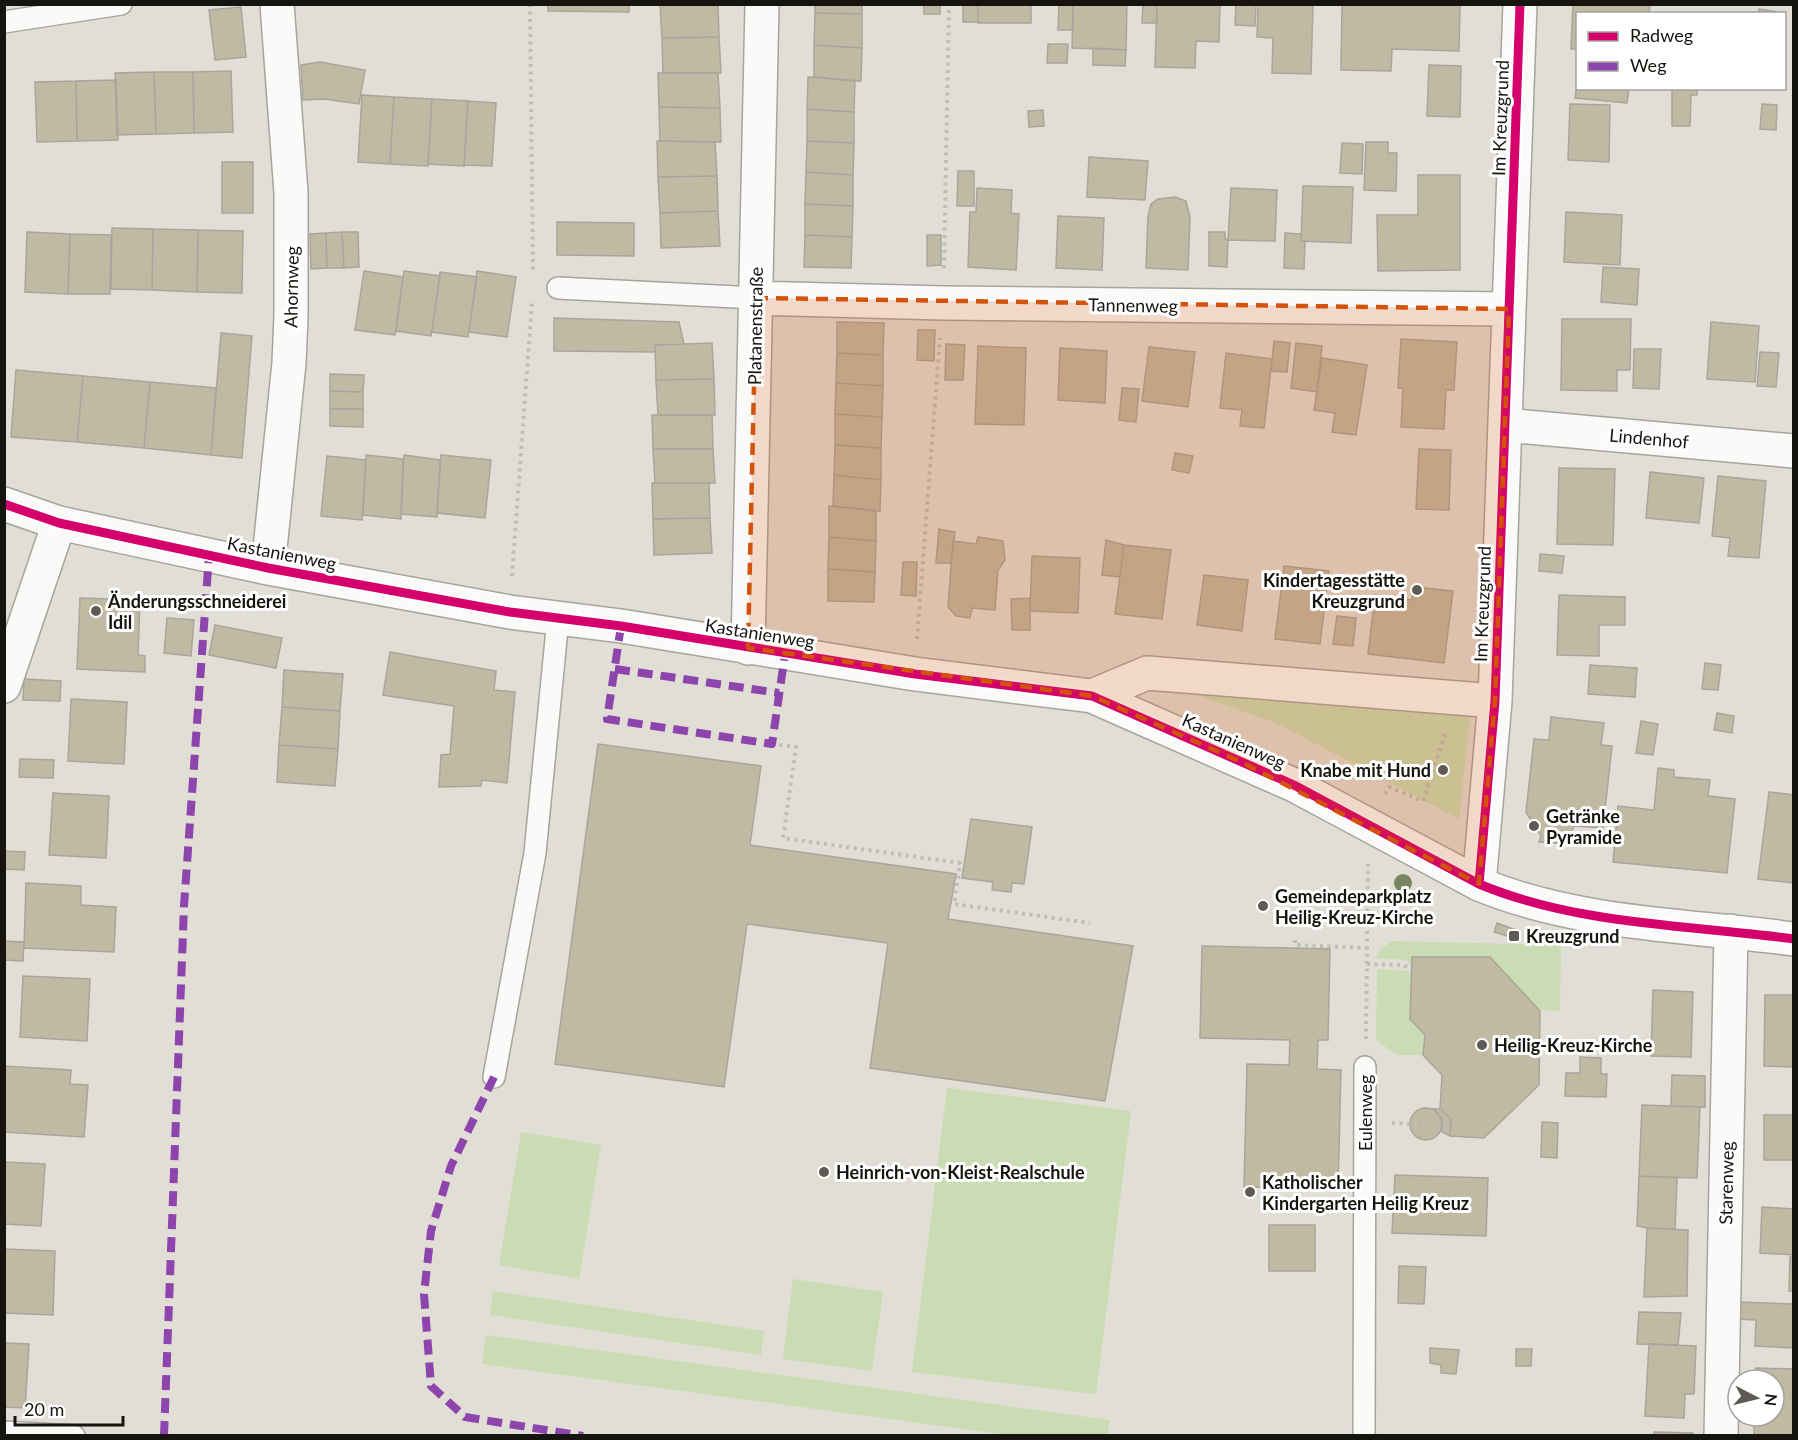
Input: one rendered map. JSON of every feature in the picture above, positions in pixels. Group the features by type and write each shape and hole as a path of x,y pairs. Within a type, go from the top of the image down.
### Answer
{"street":[{"name":"Ahornweg","path":"268,568 289,363 291,316 291,193 277,4"},
{"name":"Platanenstraße","path":"748,648 762,4"},
{"name":"Im Kreuzgrund","path":"1479,884 1495,701 1520,4"},
{"name":"Tannenweg","path":"756,298 943,303 1509,309"},
{"name":"Lindenhof","path":"1505,425 1794,451"},
{"name":"Kastanienweg","path":"4,504 59,523 268,568 510,612 621,626 915,674 1092,696 1294,785 1479,884"},
{"path":"4,686 59,523"},
{"name":"Kastanienweg","path":"1092,696 1147,673 1495,701"},
{"path":"1479,884 1510,897 1606,918 1794,939"},
{"name":"Starenweg","path":"1721,1436 1731,931"}],"lane":[{"path":"4,22 121,4"},
{"path":"558,288 756,298"},
{"path":"494,1077 534,853 558,619"},
{"name":"Eulenweg","path":"1364,1436 1365,1067"},
{"path":"4,1432 74,1436"}],"path":[{"path":"530,4 533,276"},
{"path":"510,612 532,298"},
{"path":"1368,826 1389,787 1423,801 1457,698"},
{"path":"772,744 796,747 783,838 960,863 954,904 1090,923"},
{"path":"1295,940 1295,945 1367,948"},
{"path":"1367,964 1403,965 1411,969"},
{"path":"1365,1122 1450,1126"}],"highlighted area":[{"path":"756,298 1509,309 1495,701 1479,884 1239,761 1092,696 748,648"}],"green space":[{"path":"1197,695 1470,717 1459,819 1276,723"},
{"path":"1392,941 1561,945 1560,1011 1539,1010 1490,957 1412,957 1411,965 1408,964 1408,960 1376,958 1381,949"},
{"path":"1377,969 1408,971 1411,974 1410,1019 1425,1035 1423,1055 1397,1055 1376,1040"},
{"path":"947,1088 1131,1111 1096,1394 912,1372"},
{"path":"521,1132 601,1145 579,1279 499,1265"},
{"path":"793,1279 883,1292 872,1371 783,1359"},
{"path":"493,1291 764,1331 761,1355 490,1315"},
{"path":"486,1335 1110,1420 1107,1435 1008,1435 482,1364"}],"building":[{"path":"548,4 629,4 629,12 548,11"},
{"path":"660,4 718,4 719,37 662,38"},
{"path":"815,4 862,4 862,14 815,13"},
{"path":"924,4 940,4 940,14 924,14"},
{"path":"963,4 978,4 978,22 963,22"},
{"path":"978,4 1031,4 1031,23 978,23"},
{"path":"1059,4 1073,4 1073,30 1058,30"},
{"path":"1073,4 1127,4 1126,50 1072,48"},
{"path":"1143,4 1157,4 1157,23 1142,23"},
{"path":"1157,4 1220,4 1219,42 1196,41 1195,68 1155,67"},
{"path":"1236,4 1256,4 1255,26 1235,25"},
{"path":"1258,4 1313,4 1311,74 1272,73 1273,38 1257,37"},
{"path":"1342,4 1460,4 1459,51 1392,49 1391,71 1341,70"},
{"path":"1573,4 1650,4 1649,12 1576,12 1576,49 1571,49"},
{"path":"241,7 246,57 215,60 209,10"},
{"path":"1759,9 1778,12 1758,12"},
{"path":"815,13 862,14 862,48 814,45"},
{"path":"719,37 721,73 663,73 662,38"},
{"path":"1048,44 1068,44 1067,63 1047,63"},
{"path":"814,45 862,48 861,81 814,77"},
{"path":"1093,48 1126,50 1125,66 1093,65"},
{"path":"320,62 365,70 359,104 324,99 303,100 301,65"},
{"path":"1429,65 1461,66 1460,117 1427,116"},
{"path":"231,71 233,132 194,133 193,72"},
{"path":"154,72 156,134 117,135 115,73"},
{"path":"154,72 193,72 194,133 156,134"},
{"path":"658,73 718,73 720,108 659,107"},
{"path":"808,77 855,81 854,112 807,109"},
{"path":"116,80 118,140 77,141 76,81"},
{"path":"76,81 77,141 37,142 35,82"},
{"path":"1576,90 1629,90 1627,103 1575,98"},
{"path":"1672,90 1697,90 1697,95 1691,95 1690,126 1672,126"},
{"path":"362,95 394,97 390,164 358,162"},
{"path":"394,97 432,99 428,166 390,164"},
{"path":"432,99 468,101 464,166 428,164"},
{"path":"468,101 496,103 492,166 464,165"},
{"path":"1570,104 1610,105 1609,162 1568,160"},
{"path":"1762,104 1777,105 1776,130 1760,129"},
{"path":"659,107 720,108 721,142 660,141"},
{"path":"807,109 854,112 854,143 807,141"},
{"path":"1043,110 1044,126 1029,127 1028,111"},
{"path":"657,141 715,142 717,176 658,177"},
{"path":"807,141 854,143 853,175 806,172"},
{"path":"1366,142 1388,142 1388,153 1397,153 1396,191 1364,190"},
{"path":"1342,143 1363,144 1362,174 1340,173"},
{"path":"1089,157 1148,161 1145,200 1087,197"},
{"path":"222,162 253,162 253,213 222,213"},
{"path":"958,171 974,171 974,206 957,206"},
{"path":"806,172 853,175 853,206 805,204"},
{"path":"1418,175 1460,175 1460,270 1378,271 1377,215 1418,215"},
{"path":"717,176 718,211 660,213 658,177"},
{"path":"1303,186 1353,187 1351,243 1301,241"},
{"path":"977,188 1012,190 1011,213 1019,214 1016,270 968,267 970,212 976,212"},
{"path":"1231,188 1277,190 1275,241 1228,240"},
{"path":"1175,197 1186,201 1190,217 1188,270 1146,268 1148,216 1151,204 1158,199"},
{"path":"805,204 853,206 852,237 805,235"},
{"path":"718,211 720,246 661,248 660,213"},
{"path":"1566,212 1622,215 1620,265 1564,262"},
{"path":"1058,216 1104,218 1102,270 1056,268"},
{"path":"557,222 634,223 634,256 557,255"},
{"path":"112,228 153,229 152,290 111,289"},
{"path":"153,229 198,230 197,292 152,290"},
{"path":"198,230 243,231 242,293 197,292"},
{"path":"27,232 70,234 68,294 25,292"},
{"path":"342,232 358,232 359,267 344,268"},
{"path":"342,232 344,268 327,268 326,233"},
{"path":"1209,232 1225,232 1225,239 1228,239 1227,267 1209,266"},
{"path":"326,233 327,268 311,269 310,234"},
{"path":"1285,233 1301,234 1301,241 1305,241 1304,269 1284,268"},
{"path":"70,234 111,235 110,294 68,294"},
{"path":"805,235 852,237 851,268 804,267"},
{"path":"927,235 941,235 941,265 927,266"},
{"path":"1603,267 1639,269 1637,305 1601,302"},
{"path":"364,271 403,277 395,335 355,330"},
{"path":"404,271 440,276 431,336 396,331"},
{"path":"477,271 516,277 507,337 469,332"},
{"path":"440,272 477,277 468,337 432,332"},
{"path":"554,318 679,322 684,344 655,345 655,352 554,351"},
{"path":"1562,319 1631,319 1630,370 1617,370 1617,391 1561,390"},
{"path":"837,322 884,323 883,355 837,353"},
{"path":"1711,322 1759,326 1755,382 1707,379"},
{"path":"918,330 935,330 934,361 917,360"},
{"path":"221,333 252,336 242,458 211,455"},
{"path":"1401,339 1457,342 1454,390 1446,390 1444,429 1401,427 1403,388 1398,388"},
{"path":"1274,341 1290,343 1287,372 1271,371"},
{"path":"712,343 714,379 656,380 655,345"},
{"path":"1296,343 1322,346 1317,392 1291,388"},
{"path":"946,344 965,345 963,380 945,380"},
{"path":"978,346 1026,348 1024,425 975,424"},
{"path":"1149,347 1195,352 1188,407 1142,401"},
{"path":"1060,348 1107,351 1105,403 1058,400"},
{"path":"1634,349 1661,349 1659,389 1633,388"},
{"path":"1760,352 1779,353 1776,387 1757,386"},
{"path":"837,353 883,355 883,386 836,383"},
{"path":"1226,353 1272,359 1264,428 1240,426 1242,410 1220,408"},
{"path":"1322,358 1367,365 1356,435 1332,432 1335,413 1314,410"},
{"path":"16,370 83,376 77,442 11,437"},
{"path":"330,374 364,375 363,392 330,391"},
{"path":"83,376 150,382 144,448 77,442"},
{"path":"714,379 715,415 658,415 656,380"},
{"path":"150,382 216,388 211,455 144,448"},
{"path":"836,383 883,386 882,417 835,414"},
{"path":"1122,388 1139,389 1136,422 1119,420"},
{"path":"330,391 363,392 363,409 330,409"},
{"path":"330,409 363,409 363,427 330,426"},
{"path":"835,414 882,417 881,448 835,445"},
{"path":"652,415 712,415 713,449 653,449"},
{"path":"835,445 881,448 881,480 834,475"},
{"path":"653,449 713,449 715,483 655,483"},
{"path":"1419,449 1451,450 1449,510 1416,509"},
{"path":"1175,453 1193,456 1189,473 1172,470"},
{"path":"366,455 403,459 401,519 363,515"},
{"path":"404,455 440,460 437,517 401,514"},
{"path":"441,455 491,460 485,518 437,513"},
{"path":"327,456 366,460 362,520 321,516"},
{"path":"1559,468 1615,469 1613,545 1557,544"},
{"path":"1650,472 1704,478 1699,523 1646,518"},
{"path":"834,475 881,480 880,511 833,506"},
{"path":"1718,476 1766,481 1759,558 1728,556 1730,538 1712,536"},
{"path":"652,483 709,483 710,518 653,519"},
{"path":"829,506 876,511 876,541 829,537"},
{"path":"710,518 712,553 654,555 653,519"},
{"path":"939,529 955,532 951,563 936,563"},
{"path":"829,537 876,541 875,572 828,569"},
{"path":"978,537 1003,541 1005,560 998,570 995,610 972,608 970,618 956,616 948,607 953,541 976,544"},
{"path":"1106,540 1124,545 1120,577 1102,575"},
{"path":"1124,545 1171,550 1162,619 1115,614"},
{"path":"1540,554 1564,556 1562,573 1539,571"},
{"path":"1032,556 1080,558 1078,613 1030,611"},
{"path":"903,562 917,562 916,596 901,595"},
{"path":"1284,566 1329,571 1320,644 1275,639"},
{"path":"828,569 875,572 874,602 828,601"},
{"path":"1204,575 1248,580 1242,631 1197,625"},
{"path":"1414,587 1453,591 1444,663 1368,654 1375,595 1412,600"},
{"path":"1559,595 1625,597 1625,625 1599,625 1599,656 1557,655"},
{"path":"80,598 140,600 138,655 145,656 145,672 77,669"},
{"path":"1030,598 1030,630 1012,630 1011,599"},
{"path":"1337,616 1356,618 1353,646 1333,644"},
{"path":"167,618 194,620 191,656 164,653"},
{"path":"215,625 282,638 276,668 209,655"},
{"path":"390,652 496,671 494,690 515,692 507,783 482,780 481,786 439,787 441,755 450,754 454,706 383,695"},
{"path":"1705,663 1721,665 1718,690 1702,689"},
{"path":"1590,665 1637,668 1635,697 1588,694"},
{"path":"284,670 343,674 340,711 282,707"},
{"path":"24,679 61,681 60,701 23,700"},
{"path":"71,699 127,702 124,764 68,761"},
{"path":"282,707 340,711 338,749 279,745"},
{"path":"1717,713 1734,716 1732,733 1714,730"},
{"path":"1551,717 1604,723 1601,745 1612,746 1603,828 1573,826 1571,844 1539,842 1541,836 1526,812 1534,739 1549,740"},
{"path":"1641,721 1658,724 1653,755 1636,753"},
{"path":"598,744 761,766 750,845 956,874 948,919 1133,946 1105,1101 870,1068 888,943 747,924 724,1087 555,1064"},
{"path":"279,745 338,749 335,786 277,782"},
{"path":"20,759 54,760 53,778 19,777"},
{"path":"1658,768 1674,770 1674,777 1710,780 1708,796 1735,799 1727,873 1613,862 1618,806 1654,810"},
{"path":"1769,792 1794,795 1794,883 1758,879"},
{"path":"53,793 109,796 106,858 49,855"},
{"path":"971,819 1032,827 1024,884 1012,883 1011,892 992,890 993,882 962,878"},
{"path":"4,851 25,852 24,870 4,869"},
{"path":"26,883 81,886 81,905 116,907 114,952 24,948"},
{"path":"1497,923 1516,930 1514,938 1494,932"},
{"path":"4,941 24,942 23,961 4,960"},
{"path":"1202,946 1330,949 1328,1040 1318,1040 1317,1069 1341,1070 1338,1189 1244,1187 1247,1064 1289,1065 1290,1040 1200,1038"},
{"name":"Heilig-Kreuz-Kirche","path":"1412,957 1490,957 1540,1011 1539,1085 1484,1138 1450,1136 1451,1119 1440,1109 1442,1075 1423,1055 1425,1035 1410,1019"},
{"path":"23,976 90,979 87,1041 20,1037"},
{"path":"1653,990 1693,992 1691,1057 1651,1056"},
{"path":"1765,995 1794,995 1794,1067 1764,1066"},
{"path":"1580,1057 1601,1058 1601,1074 1607,1074 1606,1097 1565,1096 1566,1073 1580,1073"},
{"path":"4,1066 71,1070 70,1084 88,1085 84,1137 4,1132"},
{"path":"1672,1075 1705,1076 1705,1107 1671,1106"},
{"path":"1642,1105 1700,1107 1697,1178 1639,1176"},
{"path":"1426,1108 1437,1113 1442,1124 1437,1135 1426,1140 1415,1135 1410,1124 1415,1113"},
{"path":"1433,1109 1440,1109 1451,1119 1450,1136 1441,1131 1442,1118"},
{"path":"1764,1115 1794,1115 1794,1160 1764,1160"},
{"path":"1542,1122 1558,1123 1557,1158 1541,1157"},
{"path":"4,1162 45,1164 41,1226 4,1224"},
{"path":"1395,1175 1488,1178 1486,1236 1392,1233"},
{"path":"1639,1176 1677,1178 1675,1229 1637,1226"},
{"path":"1762,1207 1794,1209 1794,1255 1760,1253"},
{"path":"1269,1225 1315,1225 1315,1271 1269,1271"},
{"path":"1647,1228 1688,1230 1687,1296 1644,1297"},
{"path":"4,1249 55,1251 53,1315 4,1313"},
{"path":"1790,1257 1794,1257 1794,1291 1789,1291"},
{"path":"1399,1266 1426,1267 1424,1304 1398,1303"},
{"path":"1737,1302 1794,1304 1794,1348 1755,1346 1756,1320 1736,1319"},
{"path":"1639,1312 1681,1313 1678,1345 1637,1344"},
{"path":"4,1343 29,1344 25,1408 4,1407"},
{"path":"1649,1344 1696,1346 1694,1394 1685,1394 1684,1418 1645,1416"},
{"path":"1430,1348 1459,1350 1456,1374 1441,1373 1441,1365 1430,1363"},
{"path":"1516,1349 1532,1349 1531,1366 1516,1366"},
{"path":"1786,1369 1794,1369 1794,1436 1754,1436 1754,1428 1786,1428"},
{"path":"1654,1432 1693,1433 1693,1436 1654,1436"}],"marked path":[{"path":"164,1436 184,906 209,555"},
{"path":"621,626 607,719 772,744 785,654"},
{"path":"615,669 779,693"},
{"path":"494,1077 451,1166 431,1231 424,1294 431,1386 465,1417 583,1436"}],"cycle path":[{"path":"1479,884 1495,701 1520,4"},
{"path":"4,504 59,523 268,568 510,612 621,626 915,674 1092,696 1294,785 1479,884 1516,898 1594,916 1634,922 1794,939"}],"place":[{"name":"Kindertagesstätte Kreuzgrund","path":"1417,590"},
{"name":"Änderungsschneiderei Idil","path":"96,611"},
{"name":"Knabe mit Hund","path":"1443,770"},
{"name":"Getränke Pyramide","path":"1534,826"},
{"name":"Gemeindeparkplatz Heilig-Kreuz-Kirche","path":"1263,906"},
{"name":"Kreuzgrund","path":"1514,936"},
{"name":"Heilig-Kreuz-Kirche","path":"1482,1045"},
{"name":"Heinrich-von-Kleist-Realschule","path":"824,1172"},
{"name":"Katholischer Kindergarten Heilig Kreuz","path":"1250,1192"}]}
